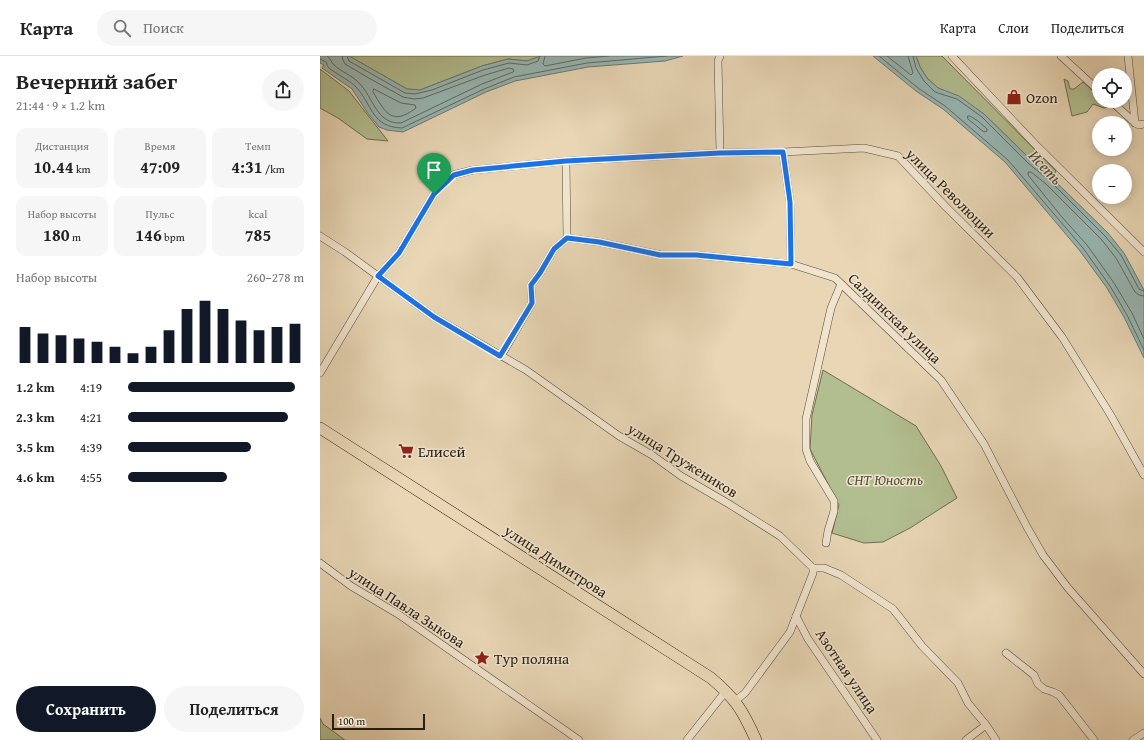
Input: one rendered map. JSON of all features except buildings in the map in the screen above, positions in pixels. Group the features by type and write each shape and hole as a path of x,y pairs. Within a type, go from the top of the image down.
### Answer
{"main road":[{"name":"улица Димитрова","path":"320,428 711,678 735,701 745,715 756,740"}],"street":[{"path":"952,56 1035,144 1144,252"},
{"path":"1061,56 1092,85"},
{"path":"1128,56 1135,123"},
{"path":"719,58 720,153"},
{"path":"1119,108 1135,123 1140,125 1144,124"},
{"name":"улица Революции","path":"320,373 378,276 399,253 434,194 454,175 473,170 566,161 720,153 864,148 898,156 945,206 1017,277 1062,336 1110,414 1144,475"},
{"path":"783,152 790,202 791,264"},
{"path":"500,356 532,303 531,285 554,249 567,238 566,161"},
{"name":"улица Тружеников","path":"320,236 434,317 526,370 588,415 652,455 681,476 773,532 790,545 813,568"},
{"name":"Салдинская улица","path":"567,238 599,242 660,255 696,255 791,264 835,278 941,380 984,444 1027,527 1043,554 1068,588 1144,674"},
{"path":"826,543 834,511 834,501 810,461 806,449 806,419 831,308 841,284"},
{"name":"улица Павла Зыкова","path":"320,563 351,586 398,614 579,740"},
{"path":"735,701 745,693 790,632 813,568 824,568 841,575 893,608 922,646 958,683 968,703 996,740"},
{"name":"Азотная улица","path":"796,616 808,639 877,740"},
{"path":"1006,653 1034,675 1038,684 1044,689 1059,695 1094,740"},
{"path":"687,740 726,691"},
{"path":"966,740 986,725"},
{"path":"1133,740 1144,733"}],"green space":[{"path":"349,56 541,56 527,61 508,59 482,66 420,90 407,89"},
{"path":"916,56 942,56 1056,171 1052,178 1031,160 984,114 938,88 927,78 920,67"},
{"path":"320,69 349,91 388,141 367,139 338,118 320,108"},
{"path":"1064,79 1068,81 1070,89 1074,89 1083,82 1092,90 1092,105 1087,112 1072,116"},
{"name":"СНТ Юность","path":"823,370 916,426 941,466 957,498 910,528 883,542 864,543 832,533 839,505 810,449 812,415"},
{"path":"320,718 323,724 345,740 320,740"}],"water":[{"path":"320,56 349,56 407,89 420,90 482,66 508,59 527,61 541,56 683,56 665,61 588,67 515,81 486,92 403,132 387,130 379,127 352,89 322,68 324,65 320,63"},
{"path":"873,56 916,56 920,67 927,78 938,88 959,96 984,114 1108,233 1124,253 1144,290 1144,358 1124,317 1107,288 1080,251 1005,162 943,109 916,91"}],"place":[{"name":"Ozon","path":"1014,97"},
{"name":"Елисей","path":"406,451"},
{"name":"Тур поляна","path":"482,658"}],"route":[{"path":"783,152 790,202 791,264 757,262 696,255 660,255 599,242 567,238 554,249 531,285 532,303 500,356 434,317 378,276 399,253 434,194 454,175 473,170 566,161 720,153 783,152"}],"water label":[{"name":"Исеть","path":"1046,167"}]}
